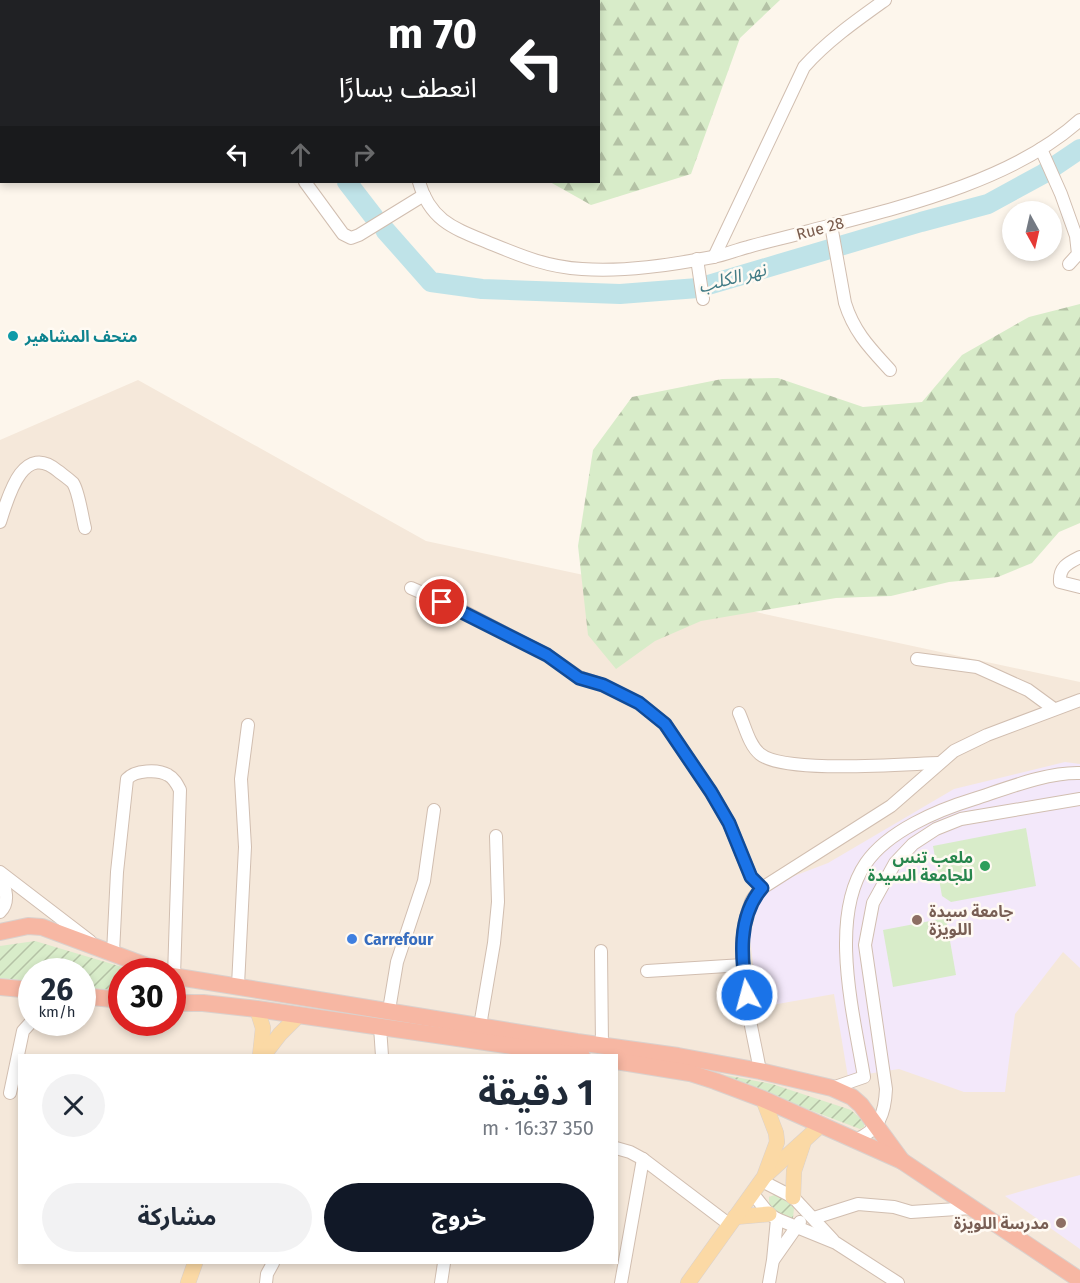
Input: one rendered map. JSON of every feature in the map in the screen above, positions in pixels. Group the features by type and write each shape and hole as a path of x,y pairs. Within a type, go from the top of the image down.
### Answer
{"highway":[{"path":"0,932 28,926 42,927 126,958"},
{"path":"186,977 602,1046 678,1056 760,1071 831,1088 852,1097 861,1105 902,1161"},
{"path":"0,987 18,989"},
{"path":"186,1003 257,1009 568,1054"},
{"path":"618,1061 690,1073 716,1081 902,1161 1080,1280"}],"main road":[{"path":"257,1009 263,1028 262,1054"},
{"path":"264,1054 298,1016"},
{"path":"763,1100 773,1123 777,1142 763,1179"},
{"path":"688,1283 763,1179 821,1125"},
{"path":"793,1197 794,1171 804,1140"},
{"path":"732,1221 773,1216"},
{"path":"188,1283 195,1264"}],"street":[{"path":"714,257 804,67 820,50 885,0"},
{"name":"Rue 28","path":"419,183 434,213 452,227 540,263 581,269 621,269 697,262 955,188 1043,153 1080,120"},
{"path":"1043,153 1061,194 1078,245 1078,254 1069,264"},
{"path":"306,183 343,234 351,238 424,195"},
{"path":"831,225 849,316 859,336 890,370"},
{"path":"697,262 703,299"},
{"path":"0,522 11,487 28,465 36,462 50,465 73,484 84,528"},
{"path":"1080,557 1066,564 1060,573 1060,582 1080,587"},
{"path":"411,588 457,608 547,655 579,678 603,685 639,703 665,724 717,802 729,823 751,877 762,888"},
{"path":"917,659 977,667 1028,690 1053,709"},
{"path":"760,1071 743,965 742,944 752,900 762,888 891,806 954,751 1080,700"},
{"path":"739,713 756,750 761,755 777,762 828,766 939,763"},
{"path":"238,985 245,847 241,779 248,725"},
{"path":"0,872 107,951 127,778 138,772 166,773 172,777 180,790 171,958"},
{"path":"864,1077 852,1007 845,934 848,911 856,882 866,863 881,846 914,824 946,807 1048,777 1080,773"},
{"path":"855,1140 877,1125 885,1108 886,1089 865,945 868,924 876,898 896,863 913,844 936,829 961,819 1080,799"},
{"path":"389,1010 397,962 424,881 434,810"},
{"path":"480,1026 494,943 498,902 496,837"},
{"path":"0,877 5,888 6,901 4,909 0,912"},
{"path":"856,882 863,882 872,887 876,891 876,898"},
{"path":"601,951 602,1046"},
{"path":"647,971 743,965"},
{"path":"380,1027 382,1054"},
{"path":"18,1054 22,1036"},
{"path":"10,1093 18,1054"},
{"path":"831,1088 864,1077 873,1078 886,1089"},
{"path":"618,1149 643,1159 732,1221"},
{"path":"621,1283 643,1159"},
{"path":"763,1179 793,1197 836,1243"},
{"path":"753,1194 773,1216 836,1243 898,1283"},
{"path":"773,1260 810,1214 858,1204 894,1207 911,1212 972,1208"},
{"path":"769,1283 773,1260 773,1216"},
{"path":"266,1283 267,1274 272,1264"},
{"path":"441,1283 444,1264"}],"shaded area":[{"path":"138,380 426,541 1080,682 1080,1283 0,1283 0,440"},
{"name":"جامعة سيدة اللويزة","path":"1065,762 1080,764 1080,968 1063,952 1015,1014 1005,1092 964,1092 899,1069 848,1077 834,994 761,1007 750,938 758,903 770,890 786,879 828,863 954,789"},
{"name":"مدرسة اللويزة","path":"1080,1175 1080,1249 1005,1196 1050,1183"}],"green space":[{"path":"600,0 780,0 740,38 691,174 591,205 552,183 600,183"},
{"path":"1080,304 1080,523 1059,532 1032,563 998,577 949,582 891,596 836,598 701,621 655,641 616,669 588,635 578,546 593,450 632,397 722,379 778,378 863,407 922,402 962,355 1029,317"},
{"name":"ملعب تنس للجامعة السيدة","path":"1026,828 1036,886 951,902 942,896 933,846"},
{"path":"946,918 956,975 893,987 883,930"},
{"path":"35,941 92,958 18,958 18,980 0,978 0,946"},
{"path":"96,959 108,963 108,990 96,988"},
{"path":"725,1075 772,1084 851,1110 864,1122 864,1127 860,1129 765,1093"},
{"path":"777,1194 788,1200 794,1208 793,1218 783,1218 769,1206 769,1197"}],"waterway":[{"name":"نهر الكلب","path":"385,230 431,282 482,289 620,294 698,288 988,204 1043,174 1080,149"},
{"name":"نهر الكلب","path":"348,183 374,217"}],"place":[{"name":"متحف المشاهير","path":"13,336"},
{"name":"ملعب تنس للجامعة السيدة","path":"985,866"},
{"name":"جامعة سيدة اللويزة","path":"917,920"},
{"name":"Carrefour","path":"352,939"},
{"name":"مدرسة اللويزة","path":"1061,1223"}],"route":[{"path":"442,602 547,655 579,678 603,685 639,703 665,724 711,792 729,823 751,877 762,888 752,900 742,944 747,995"}]}
